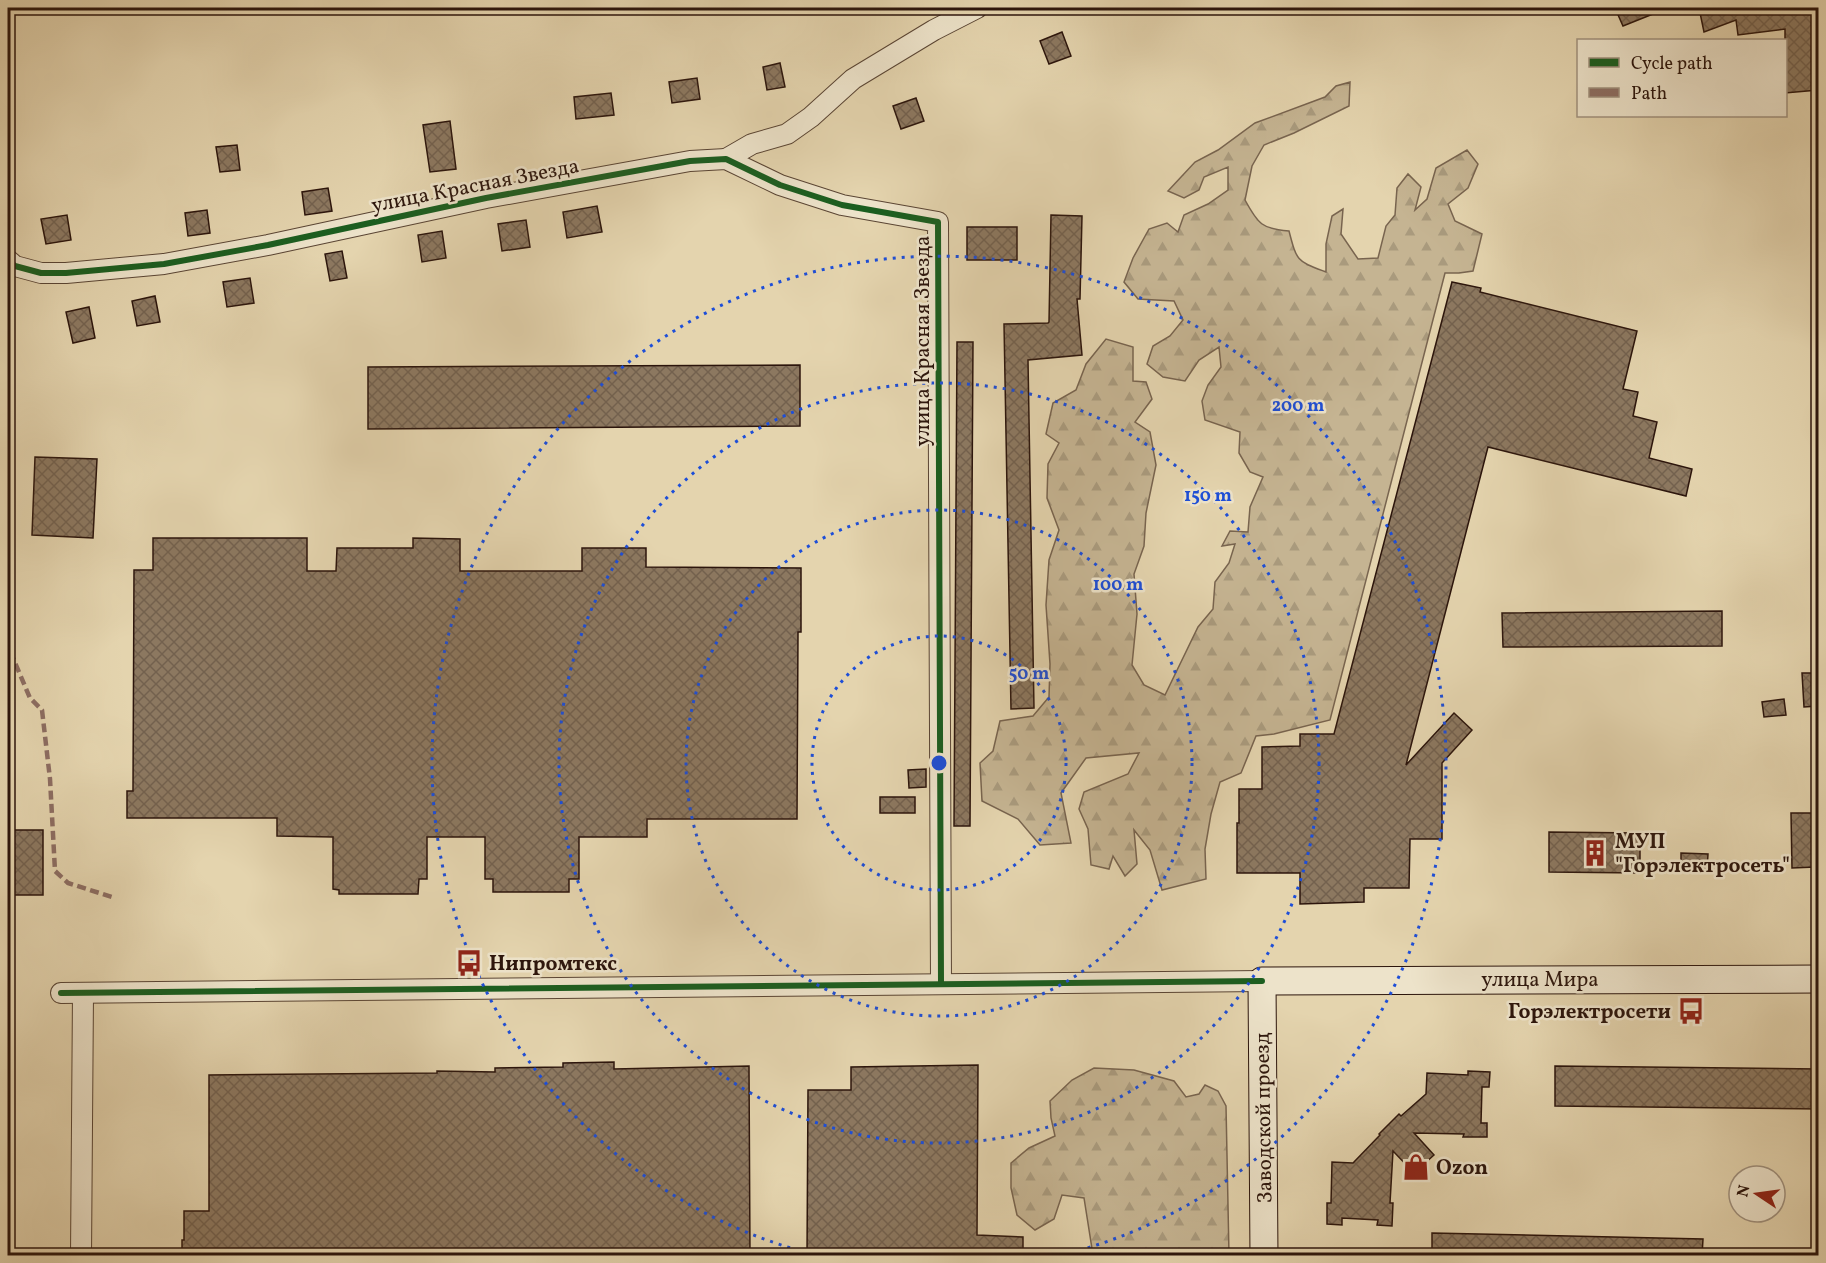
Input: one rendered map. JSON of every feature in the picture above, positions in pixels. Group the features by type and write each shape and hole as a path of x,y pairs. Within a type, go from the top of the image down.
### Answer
{"main road":[{"name":"улица Мира","path":"1262,981 1818,979"},
{"name":"Заводской проезд","path":"1262,981 1264,1256"}],"street":[{"name":"улица Красная Звезда","path":"8,260 15,266 41,273 66,273 164,264 268,245 498,196 690,161 726,159 752,144 787,134 811,117 853,79 934,30 977,8"},
{"name":"улица Красная Звезда","path":"726,159 780,185 842,205 938,222 941,984"},
{"path":"61,993 1262,981"},
{"path":"81,1256 83,993"}],"green space":[{"path":"1350,82 1349,106 1264,145 1252,166 1245,200 1258,220 1267,227 1289,231 1294,249 1300,259 1326,272 1326,244 1332,216 1343,209 1341,234 1358,259 1378,258 1386,226 1395,215 1397,188 1408,174 1421,187 1415,210 1427,199 1436,168 1467,150 1478,164 1468,188 1448,204 1455,221 1482,234 1473,271 1445,273 1330,720 1274,734 1256,736 1241,773 1220,782 1205,849 1206,879 1162,890 1150,850 1134,830 1137,864 1125,876 1113,856 1109,869 1091,865 1088,829 1079,809 1084,792 1128,774 1139,753 1086,758 1061,793 1071,843 1040,845 1018,819 982,801 980,763 993,751 1000,721 1033,716 1049,697 1050,664 1046,605 1049,560 1059,530 1047,498 1048,464 1059,443 1046,434 1053,403 1076,390 1086,364 1106,339 1133,347 1133,381 1146,382 1152,399 1135,422 1150,432 1156,465 1146,513 1144,546 1134,574 1137,614 1132,665 1144,685 1165,695 1198,627 1213,609 1215,582 1229,563 1235,544 1222,546 1230,531 1248,532 1250,507 1263,477 1250,472 1239,453 1240,432 1205,420 1202,401 1208,385 1221,367 1219,347 1199,360 1185,381 1163,377 1147,364 1153,346 1170,336 1183,320 1174,301 1138,299 1124,282 1133,258 1149,229 1167,223 1178,232 1184,215 1208,204 1228,190 1228,167 1204,177 1199,190 1184,198 1168,191 1195,162 1218,150 1255,123 1325,97 1336,86"},
{"path":"1094,1068 1134,1070 1174,1081 1186,1097 1199,1094 1205,1085 1218,1091 1226,1106 1229,1255 1093,1255 1084,1198 1062,1195 1054,1219 1035,1230 1017,1215 1011,1188 1011,1163 1029,1148 1055,1136 1050,1101 1072,1080"}],"building":[{"path":"1615,8 1668,8 1623,26"},
{"path":"1699,8 1818,8 1818,90 1787,93 1785,29 1738,35 1736,20 1704,32"},
{"path":"1062,32 1071,56 1049,64 1040,41"},
{"path":"780,63 785,87 767,90 763,67"},
{"path":"697,78 700,99 672,103 669,82"},
{"path":"611,93 614,115 576,119 574,97"},
{"path":"916,98 924,121 901,129 893,106"},
{"path":"450,121 456,169 430,172 423,125"},
{"path":"237,145 240,170 220,172 216,147"},
{"path":"328,188 332,211 305,215 302,192"},
{"path":"597,206 602,232 567,238 563,212"},
{"path":"207,210 210,233 188,236 185,213"},
{"path":"67,215 71,240 46,244 41,219"},
{"path":"1051,215 1082,216 1080,299 1077,299 1082,355 1028,360 1034,708 1011,709 1004,324 1049,322"},
{"path":"526,220 530,247 502,251 498,224"},
{"path":"967,227 1017,227 1017,260 967,260"},
{"path":"442,231 446,258 422,262 418,235"},
{"path":"342,251 347,278 330,281 325,254"},
{"path":"250,278 254,303 227,307 223,282"},
{"path":"1452,282 1481,288 1480,292 1637,331 1623,389 1638,392 1633,416 1657,422 1649,458 1692,469 1686,496 1488,447 1406,765 1454,713 1472,730 1442,763 1442,839 1410,839 1409,888 1364,888 1364,902 1300,904 1300,873 1237,873 1239,789 1262,789 1262,747 1300,746 1300,734 1334,734"},
{"path":"155,296 160,322 137,326 132,301"},
{"path":"89,307 95,338 73,343 66,312"},
{"path":"957,342 973,342 970,826 954,826"},
{"path":"800,365 800,426 368,429 368,367"},
{"path":"35,457 97,459 93,538 32,535"},
{"path":"153,538 307,538 307,571 336,571 337,548 413,548 413,538 460,539 460,571 582,571 582,548 646,548 646,567 801,568 801,632 798,632 797,819 647,819 647,837 579,837 579,879 569,879 569,892 493,892 493,879 485,879 485,837 427,837 427,879 419,879 418,894 339,894 339,890 333,889 333,837 277,836 277,818 127,818 127,791 133,791 134,570 153,570"},
{"path":"1722,611 1722,646 1503,647 1502,613"},
{"path":"1802,673 1818,673 1818,706 1804,707"},
{"path":"1784,699 1786,715 1764,717 1762,702"},
{"path":"926,769 926,787 909,788 908,770"},
{"path":"880,797 915,797 915,813 880,813"},
{"path":"1791,813 1813,813 1815,867 1792,868"},
{"path":"8,830 43,830 43,895 8,895"},
{"name":"МУП \"Горэлектросеть\"","path":"1549,832 1640,833 1640,873 1549,872"},
{"path":"1681,853 1708,854 1707,870 1681,869"},
{"path":"614,1062 614,1069 749,1066 750,1256 182,1256 184,1211 209,1211 209,1075 495,1072 495,1068 563,1067 563,1063"},
{"path":"978,1065 977,1235 1023,1237 1023,1256 807,1256 808,1090 851,1090 851,1067"},
{"path":"1555,1066 1818,1069 1818,1109 1555,1106"},
{"path":"1468,1071 1490,1072 1489,1087 1482,1087 1481,1123 1487,1123 1487,1137 1414,1133 1434,1155 1414,1173 1393,1151 1390,1203 1393,1203 1392,1226 1377,1225 1378,1220 1342,1218 1342,1225 1327,1224 1327,1203 1331,1203 1332,1162 1353,1163 1399,1114 1401,1116 1426,1094 1427,1073 1468,1075"},
{"path":"1432,1233 1703,1239 1702,1256 1432,1256"}],"marked path":[{"path":"8,653 13,658 30,698 42,710 50,779 55,871 68,883 112,897"}],"cycle path":[{"path":"8,260 15,266 41,273 66,273 164,264 268,245 486,198 690,161 726,159 780,185 842,205 938,222 941,984"},
{"path":"61,993 1262,981"}],"place":[{"name":"МУП \"Горэлектросеть\"","path":"1595,853"},
{"name":"Нипромтекс","path":"469,963"},
{"name":"Горэлектросети","path":"1691,1011"},
{"name":"Ozon","path":"1416,1167"}]}
